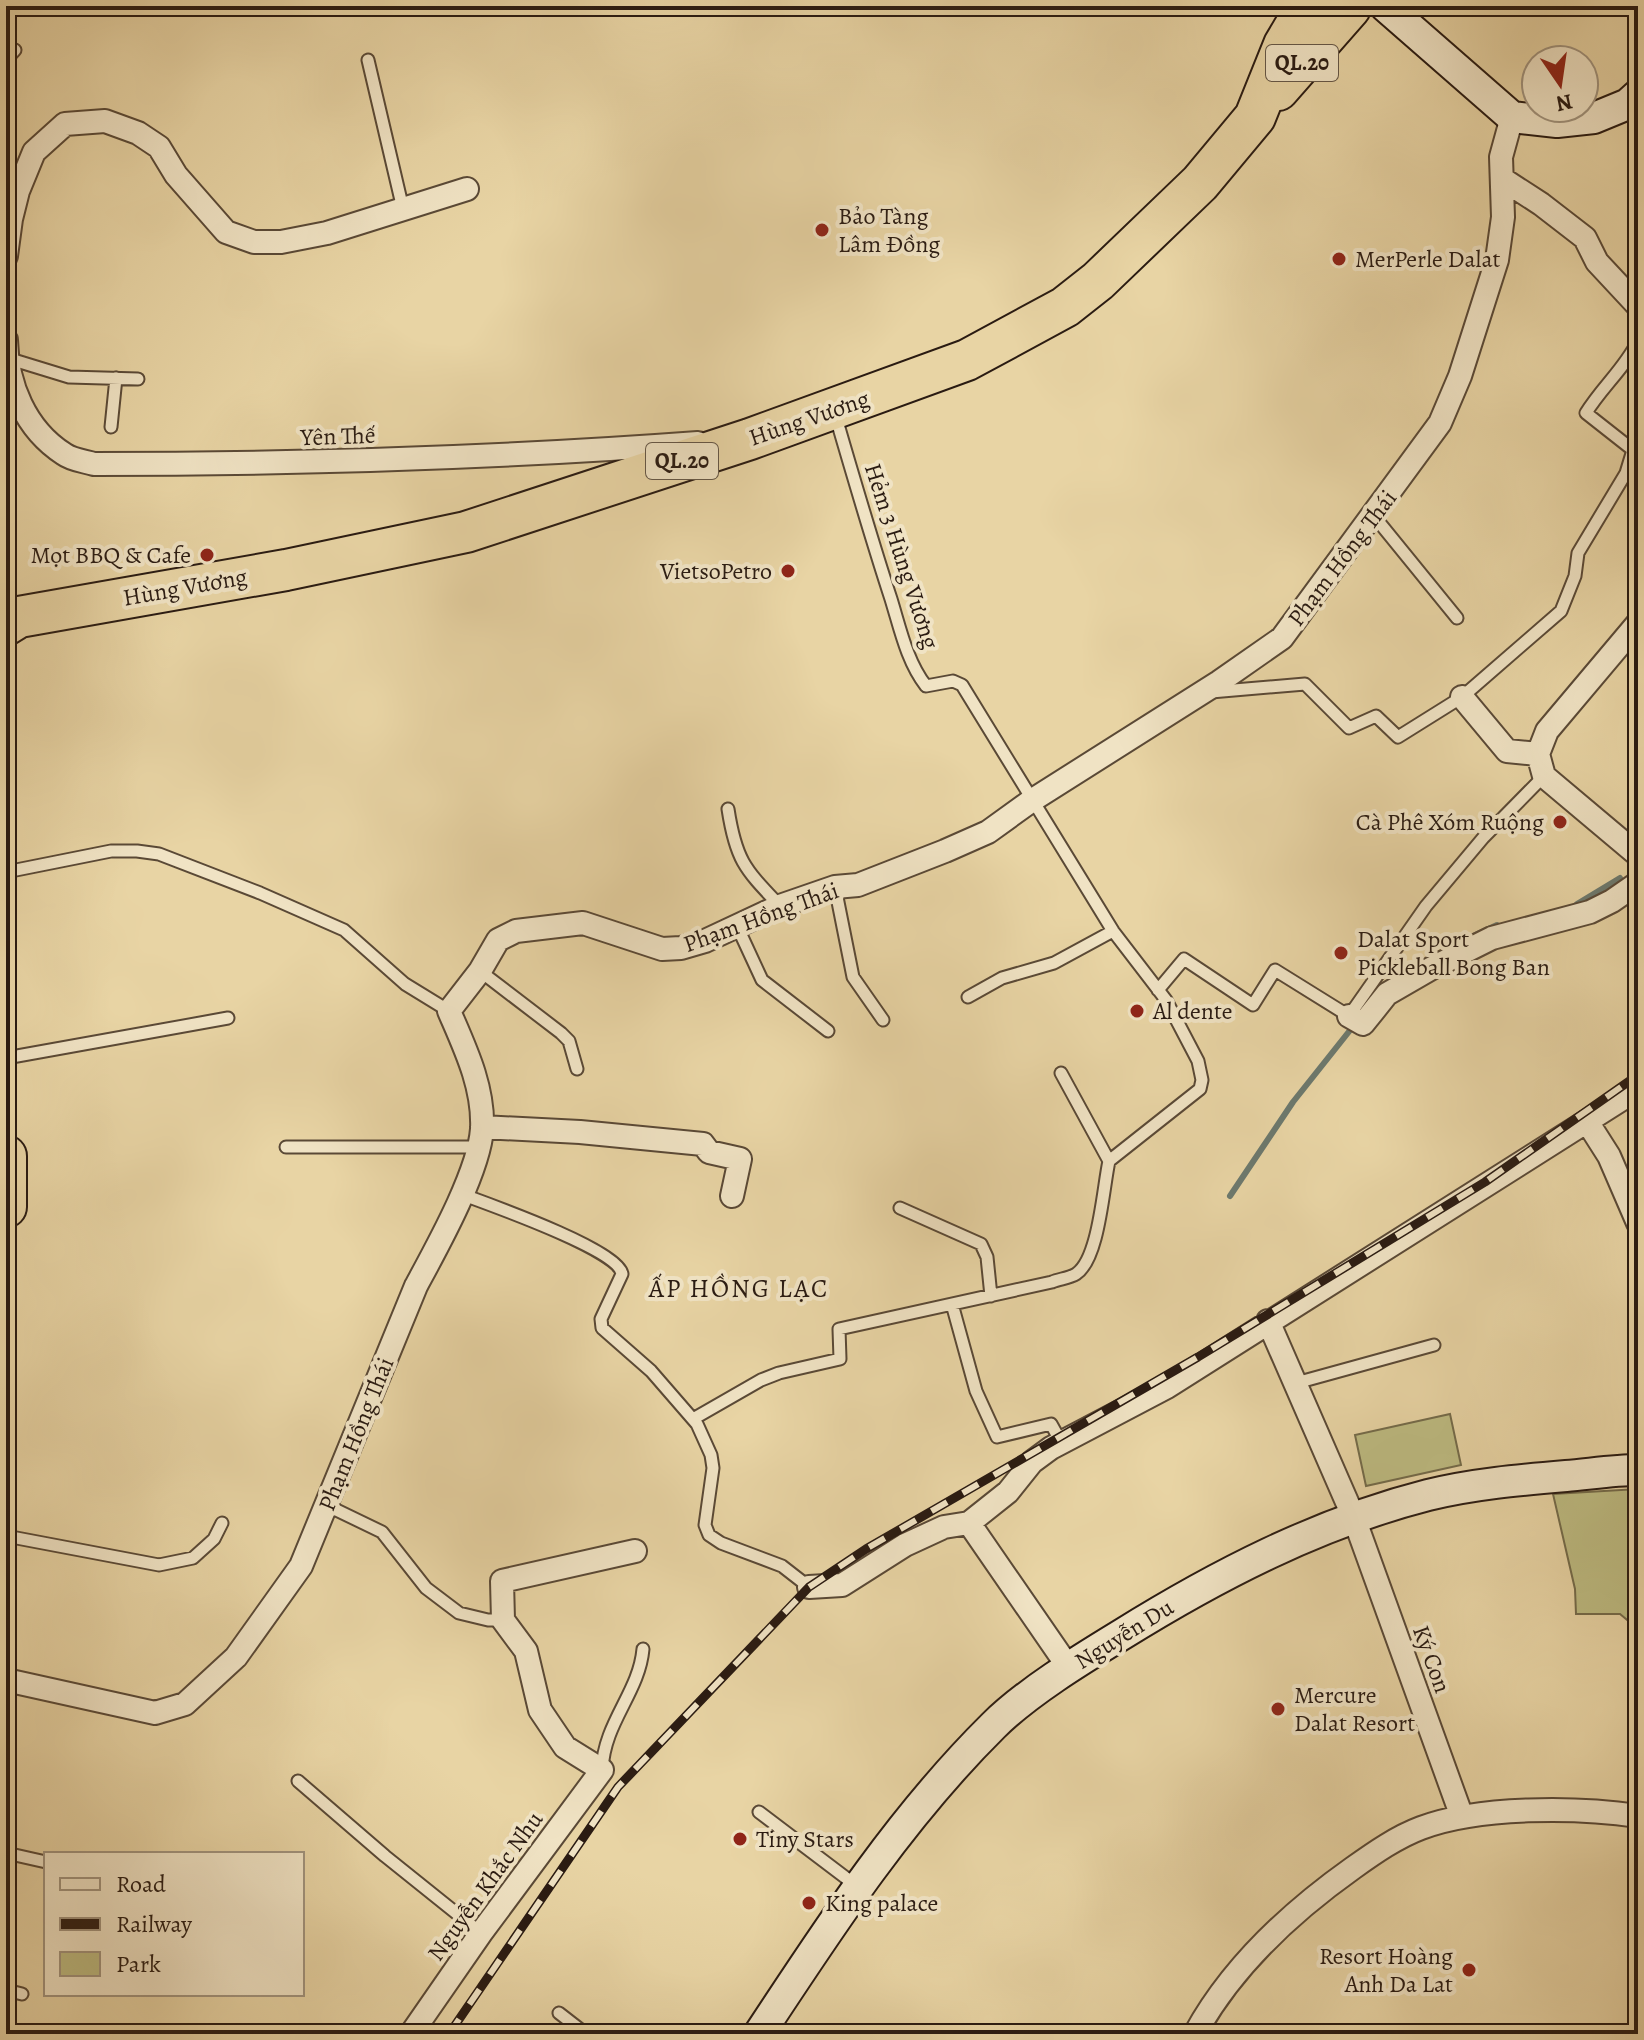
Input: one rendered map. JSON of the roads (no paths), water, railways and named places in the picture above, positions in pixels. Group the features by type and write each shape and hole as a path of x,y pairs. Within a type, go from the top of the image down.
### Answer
{"highway":[{"name":"Hùng Vương","path":"10,618 286,570 466,532 750,439 967,360 1065,307 1098,281 1200,183 1255,117 1284,45 1307,6"},
{"name":"QL.20","path":"1255,117 1371,9"},
{"path":"6,1156 6,1207"}],"street":[{"path":"1371,9 1512,117 1557,122 1594,118 1628,104 1638,95"},
{"name":"Phạm Hồng Thái","path":"6,1680 155,1713 185,1704 236,1657 301,1566 416,1286 439,1245 461,1194 480,1137 472,1063 449,1011 480,971 498,940 516,931 583,923 662,949 681,948 705,941 780,906 835,887 858,885 988,832 1282,638 1440,423 1460,376 1497,260 1502,234 1504,180 1501,157 1512,117"},
{"path":"6,256 18,191 34,152 65,124 105,121 138,133 159,147 176,175 226,232 254,242 281,242 327,233 467,189"},
{"path":"1504,180 1585,238 1597,262 1638,306"},
{"name":"Yên Thế","path":"6,340 6,358 13,391 39,434 67,456 94,464 325,463 565,453 750,439"},
{"path":"1636,848 1544,776 1538,754 1547,731 1638,623"},
{"path":"1462,697 1507,751 1538,754"},
{"path":"1354,1019 1387,994 1492,938 1590,912 1638,883"},
{"path":"809,1587 842,1585 905,1545 944,1527 969,1523 1008,1492 1032,1462 1061,1442 1167,1387 1638,1089"},
{"path":"1588,1123 1609,1156 1638,1223"},
{"path":"480,1137 580,1132 703,1144 709,1152 740,1159 732,1196"},
{"name":"Ký Con","path":"1268,1321 1354,1518 1462,1817"},
{"name":"Nguyễn Du","path":"759,2034 858,1887 937,1785 995,1723 1069,1668 1179,1599 1285,1546 1354,1518 1428,1496 1500,1482 1638,1470"},
{"path":"969,1523 1069,1668"},
{"path":"602,1770 565,1747 540,1710 526,1651 503,1620 502,1581 635,1551"},
{"name":"Nguyễn Khắc Nhu","path":"411,2034 481,1933 602,1770"},
{"path":"1195,2034 1230,1985 1286,1919 1376,1852 1420,1828 1462,1817 1544,1810 1602,1811 1638,1816"}],"lane":[{"path":"6,60 15,50"},
{"path":"368,60 403,209"},
{"path":"1202,692 1305,684 1349,728 1376,716 1398,737 1462,697 1561,611 1575,576 1578,553 1626,473 1633,450 1586,413 1628,361 1638,341"},
{"path":"6,358 69,377 138,379"},
{"path":"111,427 116,378"},
{"name":"Hẻm 3 Hùng Vương","path":"834,410 870,534 920,678 926,686 953,681 962,685 1031,801"},
{"path":"1374,516 1457,618"},
{"path":"1158,990 1184,959 1253,1005 1275,970 1354,1019 1426,906 1483,838 1544,776"},
{"path":"1031,801 1113,931 1158,990 1198,1061 1202,1080 1200,1089 1109,1161"},
{"path":"728,809 733,843 746,870 780,906"},
{"path":"6,872 111,851 159,854 344,930 405,984 449,1011"},
{"path":"835,887 853,977 883,1020"},
{"path":"737,926 762,980 828,1031"},
{"path":"968,997 1002,978 1054,963 1113,931"},
{"path":"480,971 569,1041 577,1069"},
{"path":"6,1058 228,1018"},
{"path":"693,1419 779,1373 840,1359 839,1329 1077,1274 1088,1259 1097,1230 1109,1161 1061,1073"},
{"path":"286,1147 480,1137"},
{"path":"461,1194 567,1237 618,1264 622,1274 601,1319 602,1328 651,1371 693,1419 711,1455 713,1468 705,1525 709,1535 721,1543 782,1566 809,1587"},
{"path":"900,1208 981,1244 987,1257 991,1296"},
{"path":"952,1304 976,1391 997,1437 1051,1424 1061,1442"},
{"path":"1296,1383 1434,1345"},
{"path":"326,1505 382,1532 426,1588 459,1613 503,1620"},
{"path":"6,1536 159,1565 193,1558 214,1539 222,1523"},
{"path":"602,1770 603,1748 638,1673 643,1649"},
{"path":"298,1781 481,1933"},
{"path":"759,1812 858,1887"},
{"path":"6,1853 44,1862"},
{"path":"6,1990 22,1994"},
{"path":"559,2013 586,2034"}],"waterway":[{"path":"1577,904 1620,878"},
{"path":"1471,937 1497,925"},
{"path":"1230,1196 1293,1102 1355,1024"}],"railway":[{"path":"449,2034 618,1787 809,1587 866,1549 1198,1357 1485,1182 1638,1075"}],"place":[{"name":"Bảo Tàng Lâm Đồng","path":"822,230"},
{"name":"MerPerle Dalat","path":"1339,259"},
{"name":"Mọt BBQ & Cafe","path":"207,555"},
{"name":"VietsoPetro","path":"788,571"},
{"name":"Cà Phê Xóm Ruộng","path":"1560,822"},
{"name":"Dalat Sport Pickleball Bong Ban","path":"1341,953"},
{"name":"Al dente","path":"1137,1011"},
{"name":"Mercure Dalat Resort","path":"1278,1709"},
{"name":"Tiny Stars","path":"740,1839"},
{"name":"King palace","path":"809,1903"},
{"name":"Resort Hoàng Anh Da Lat","path":"1469,1970"}],"district":[{"name":"ẤP HỒNG LẠC","path":"739,1288"}]}
